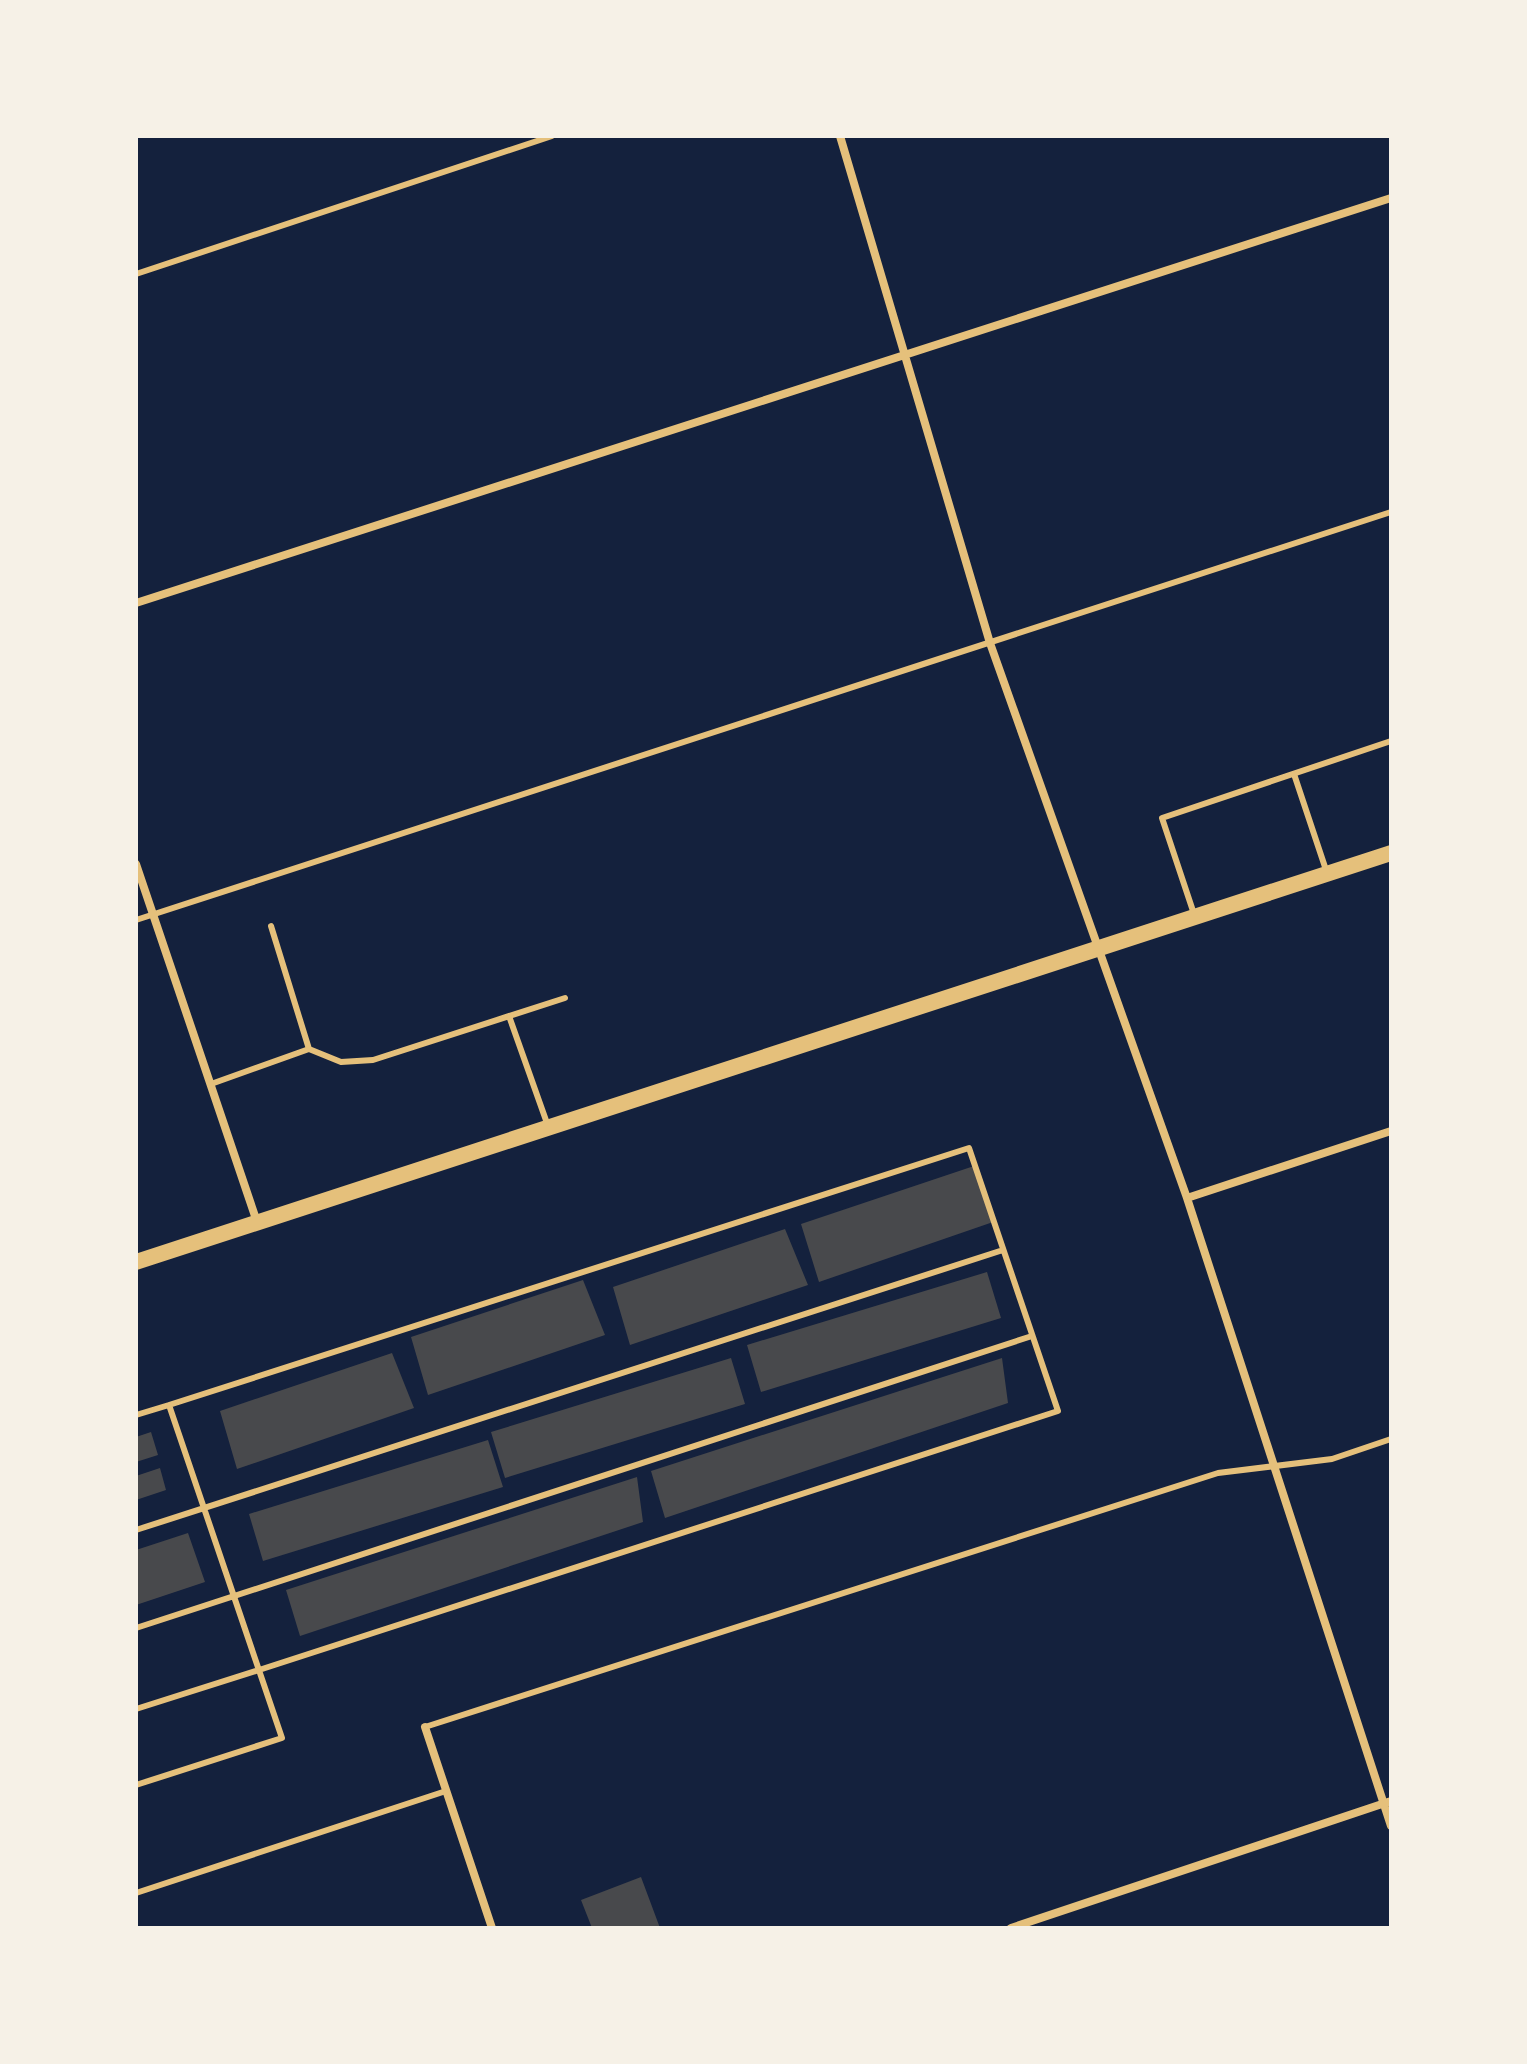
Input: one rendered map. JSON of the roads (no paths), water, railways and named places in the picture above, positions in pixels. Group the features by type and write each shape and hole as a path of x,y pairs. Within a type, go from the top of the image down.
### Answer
{"main road":[{"path":"136,1262 1391,853"}],"street":[{"path":"840,136 990,643 1187,1198 1387,1803 1391,1826"},
{"path":"136,603 1391,198"},
{"path":"136,864 257,1222"},
{"path":"1187,1198 1391,1131"},
{"path":"425,1727 492,1928"},
{"path":"1011,1928 1387,1803"}],"lane":[{"path":"136,274 552,136"},
{"path":"136,920 1391,512"},
{"path":"1195,917 1162,818 1391,741"},
{"path":"1294,774 1327,874"},
{"path":"271,926 309,1049"},
{"path":"211,1084 309,1049 341,1062 373,1060 565,998"},
{"path":"509,1016 548,1127"},
{"path":"136,1415 969,1148 1058,1411 136,1709"},
{"path":"136,1530 1003,1250"},
{"path":"136,1628 1032,1336"},
{"path":"136,1785 282,1738 169,1405"},
{"path":"425,1727 1218,1473 1332,1459 1391,1439"},
{"path":"136,1893 446,1791"}]}
